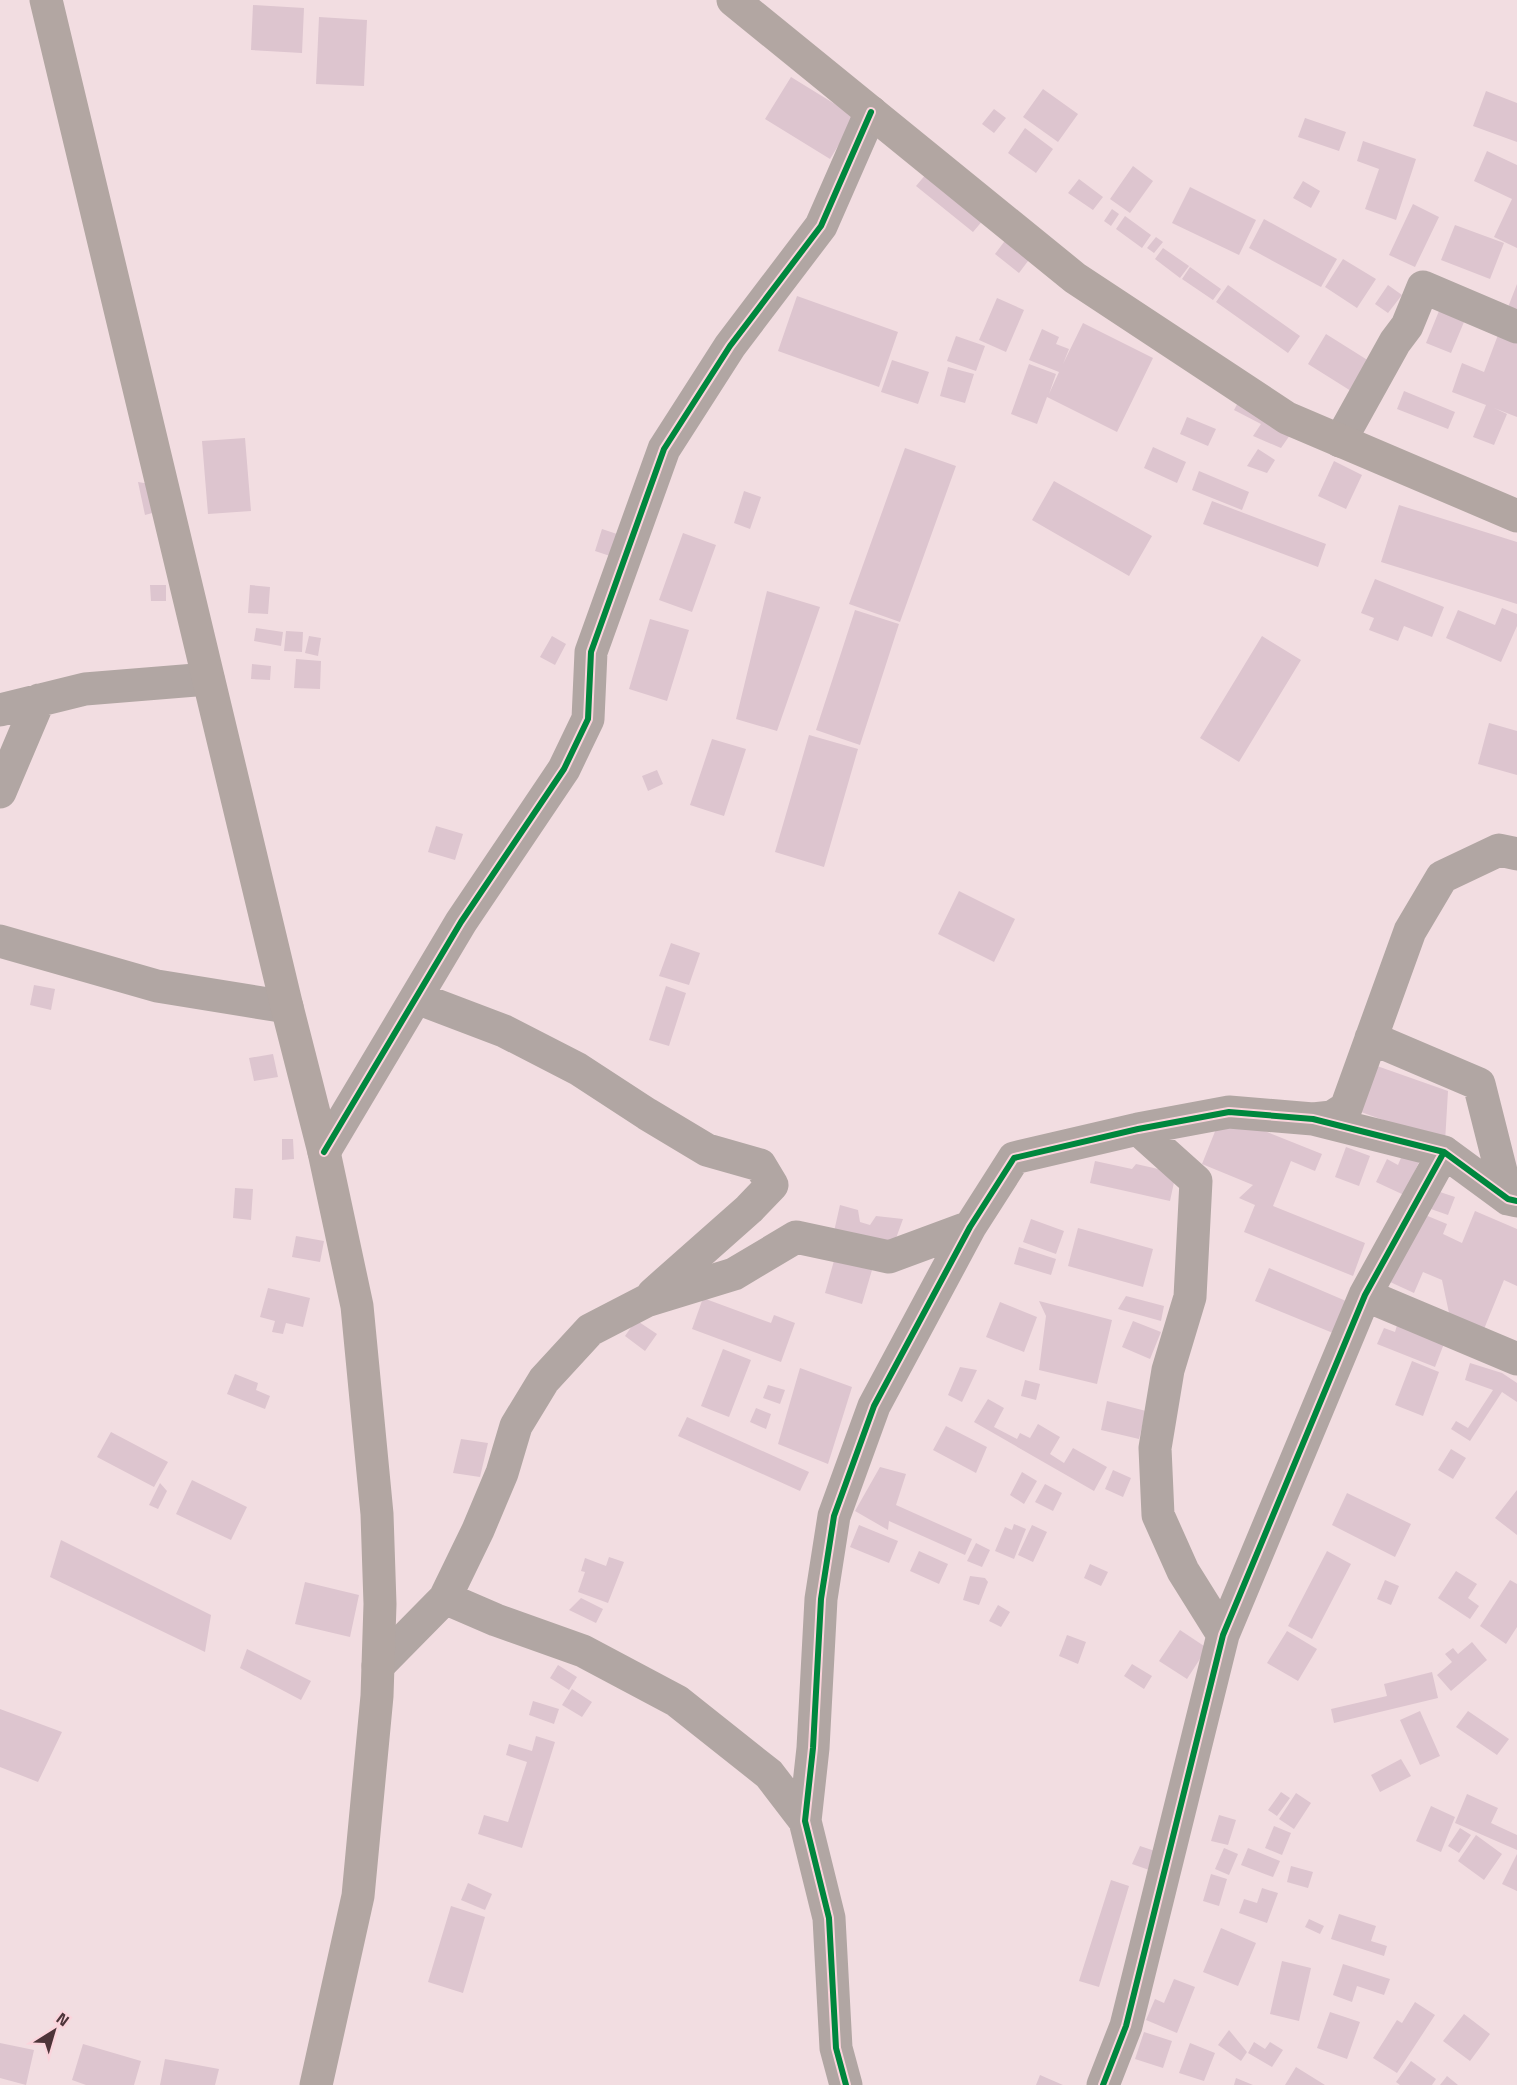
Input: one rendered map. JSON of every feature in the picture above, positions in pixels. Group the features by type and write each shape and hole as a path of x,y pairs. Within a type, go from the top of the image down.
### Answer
{"main road":[{"path":"46,0 286,1007 324,1152 357,1306 377,1514 380,1604 377,1696 358,1896 316,2085"},
{"path":"733,0 1075,278 1287,418 1517,516"}],"street":[{"path":"324,1152 461,922 564,769 588,719 591,652 664,449 730,346 821,226 871,112"},
{"path":"1340,441 1395,342 1407,326 1424,287 1517,327"},
{"path":"0,710 85,688 208,679"},
{"path":"0,792 39,700"},
{"path":"1313,1119 1332,1117 1346,1108 1410,931 1442,877 1499,850 1517,854"},
{"path":"0,941 157,986 286,1007"},
{"path":"417,998 504,1031 578,1069 707,1150 760,1165 772,1185 749,1209 646,1301"},
{"path":"1371,1038 1479,1084 1512,1200"},
{"path":"846,2085 836,2048 829,1918 805,1821 813,1748 821,1599 834,1516 874,1406 970,1227 1014,1158 1138,1129 1229,1112 1313,1119 1444,1152 1512,1200"},
{"path":"1138,1129 1196,1181 1190,1297 1168,1370 1155,1448 1158,1515 1183,1571 1223,1635"},
{"path":"1103,2085 1126,2026 1223,1635 1365,1295 1444,1152"},
{"path":"378,1666 445,1598 478,1530 502,1473 516,1426 544,1380 590,1329 646,1301 734,1274 796,1237 889,1257 970,1227"},
{"path":"1365,1295 1517,1359"},
{"path":"445,1598 496,1620 583,1652 677,1701 770,1774 805,1821"}],"building":[{"path":"253,5 304,8 302,53 251,50"},
{"path":"319,17 367,20 364,86 316,84"},
{"path":"791,77 856,117 830,159 765,119"},
{"path":"1043,89 1078,114 1058,142 1023,117"},
{"path":"1486,91 1517,103 1517,142 1473,126"},
{"path":"994,109 1006,118 994,133 982,124"},
{"path":"1305,118 1346,132 1339,151 1298,137"},
{"path":"1025,128 1053,149 1036,173 1008,153"},
{"path":"1363,141 1416,159 1396,220 1365,209 1379,169 1357,161"},
{"path":"1487,151 1517,165 1517,248 1494,237 1512,199 1474,181"},
{"path":"1133,166 1153,181 1130,213 1110,199"},
{"path":"927,173 984,219 973,232 916,186"},
{"path":"1079,179 1103,197 1093,210 1068,193"},
{"path":"1303,181 1320,191 1311,208 1293,198"},
{"path":"1190,187 1256,220 1239,255 1172,223"},
{"path":"1413,204 1439,217 1415,267 1389,255"},
{"path":"1112,209 1119,214 1111,226 1104,221"},
{"path":"1125,216 1151,235 1142,248 1116,229"},
{"path":"1264,219 1337,259 1321,287 1249,248"},
{"path":"1455,225 1504,243 1490,279 1441,260"},
{"path":"1156,237 1163,242 1154,253 1147,248"},
{"path":"1007,238 1031,257 1019,273 995,254"},
{"path":"1163,248 1189,266 1180,278 1155,259"},
{"path":"1343,259 1376,279 1357,308 1325,287"},
{"path":"1190,267 1221,289 1213,300 1182,279"},
{"path":"1517,284 1517,320 1505,315"},
{"path":"1228,285 1300,336 1288,353 1216,302"},
{"path":"1388,285 1402,295 1388,313 1375,304"},
{"path":"797,296 898,332 879,387 778,351"},
{"path":"997,298 1024,310 1006,352 979,340"},
{"path":"1439,311 1464,322 1451,353 1426,343"},
{"path":"1083,323 1153,358 1117,432 1047,397 1037,424 1011,414 1029,364 1056,374 1049,394 1059,372 1029,360 1042,329 1059,337 1056,344 1069,349 1063,364"},
{"path":"1326,334 1369,361 1351,391 1308,364"},
{"path":"1498,335 1517,342 1517,417 1494,408 1507,414 1494,445 1473,437 1486,405 1452,392 1462,363 1484,372"},
{"path":"956,336 985,346 976,371 947,361"},
{"path":"892,360 929,372 918,404 881,392"},
{"path":"948,367 974,374 965,403 940,396"},
{"path":"1404,391 1455,412 1448,429 1397,409"},
{"path":"1241,397 1299,422 1281,448 1253,436 1261,424 1234,410"},
{"path":"1187,417 1216,429 1208,446 1180,434"},
{"path":"245,438 251,511 208,514 202,441"},
{"path":"1153,447 1186,462 1177,483 1144,468"},
{"path":"905,448 956,466 900,622 849,604"},
{"path":"1258,449 1275,460 1267,473 1247,466"},
{"path":"1334,461 1362,475 1346,509 1318,496"},
{"path":"1199,471 1249,492 1242,510 1192,490"},
{"path":"1054,481 1152,536 1129,576 1032,520"},
{"path":"138,482 150,484 156,512 145,515"},
{"path":"744,491 761,497 750,529 734,523"},
{"path":"1212,501 1326,544 1318,567 1203,524"},
{"path":"1399,505 1517,542 1517,604 1381,562"},
{"path":"602,529 617,534 610,556 595,551"},
{"path":"683,533 716,545 692,612 659,600"},
{"path":"1375,579 1444,607 1432,637 1404,626 1398,641 1369,630 1374,618 1361,613"},
{"path":"150,585 166,585 166,601 151,601"},
{"path":"250,585 270,587 268,614 248,613"},
{"path":"767,591 820,607 777,731 736,719"},
{"path":"1502,608 1517,614 1517,626 1501,662 1446,638 1458,610 1495,625"},
{"path":"855,610 899,624 860,745 816,730"},
{"path":"650,619 689,630 667,701 629,689"},
{"path":"256,628 283,632 281,646 254,641"},
{"path":"286,631 303,632 302,652 284,651"},
{"path":"309,636 321,638 318,656 305,653"},
{"path":"552,636 566,644 555,665 540,657"},
{"path":"1262,636 1301,660 1239,762 1200,738"},
{"path":"296,659 321,661 320,689 294,688"},
{"path":"252,664 271,666 270,680 251,679"},
{"path":"1489,723 1517,731 1517,775 1478,764"},
{"path":"809,735 858,749 824,867 775,852"},
{"path":"712,739 746,749 724,816 690,805"},
{"path":"657,770 663,784 648,791 642,776"},
{"path":"436,826 463,834 455,860 428,852"},
{"path":"959,891 1015,919 994,962 938,934"},
{"path":"671,943 700,953 689,985 659,976"},
{"path":"34,985 55,989 51,1010 30,1005"},
{"path":"666,986 686,993 669,1046 649,1040"},
{"path":"273,1054 278,1077 254,1081 249,1058"},
{"path":"1377,1066 1448,1091 1445,1142 1361,1112"},
{"path":"1222,1114 1322,1154 1315,1171 1291,1161 1273,1206 1365,1243 1353,1276 1244,1232 1255,1205 1239,1198 1253,1185 1202,1164"},
{"path":"282,1139 293,1139 294,1159 282,1160"},
{"path":"1346,1147 1370,1156 1359,1186 1335,1177"},
{"path":"1403,1153 1419,1162 1404,1195 1376,1182 1387,1159 1398,1165"},
{"path":"1095,1161 1132,1169 1136,1164 1176,1173 1170,1201 1090,1183"},
{"path":"235,1188 253,1189 251,1220 233,1218"},
{"path":"1434,1190 1455,1197 1448,1215 1428,1208"},
{"path":"840,1205 858,1210 860,1222 870,1225 876,1216 903,1219 895,1241 833,1236"},
{"path":"1475,1211 1517,1229 1517,1286 1504,1280 1484,1329 1449,1313 1442,1280 1423,1272 1414,1293 1388,1281 1418,1212 1447,1224 1443,1234 1462,1243"},
{"path":"1031,1219 1064,1231 1056,1254 1023,1242"},
{"path":"1078,1228 1153,1249 1143,1287 1068,1266"},
{"path":"296,1236 324,1241 320,1262 292,1257"},
{"path":"1019,1247 1056,1259 1051,1275 1014,1264"},
{"path":"835,1257 872,1270 862,1304 825,1293"},
{"path":"1269,1268 1346,1301 1333,1333 1255,1301"},
{"path":"268,1288 310,1298 303,1327 286,1323 283,1334 272,1332 275,1321 260,1317"},
{"path":"1126,1296 1164,1306 1161,1321 1118,1309"},
{"path":"703,1298 771,1323 774,1315 795,1323 781,1362 692,1329"},
{"path":"1039,1301 1112,1320 1097,1384 1039,1370 1046,1316"},
{"path":"1000,1302 1037,1317 1024,1352 986,1337"},
{"path":"636,1320 657,1334 645,1351 625,1336"},
{"path":"1133,1321 1161,1332 1150,1359 1122,1347"},
{"path":"1398,1322 1445,1341 1435,1367 1377,1344 1384,1328 1395,1332"},
{"path":"723,1349 751,1360 729,1417 701,1406"},
{"path":"1412,1361 1439,1372 1423,1416 1395,1405"},
{"path":"1470,1363 1502,1373 1517,1383 1517,1402 1502,1392 1470,1441 1451,1429 1456,1421 1468,1428 1493,1390 1465,1380"},
{"path":"960,1367 977,1370 962,1402 948,1395"},
{"path":"800,1368 852,1387 828,1464 778,1444"},
{"path":"235,1374 258,1383 256,1390 270,1396 265,1409 227,1394"},
{"path":"1025,1380 1040,1384 1036,1400 1021,1396"},
{"path":"768,1385 785,1390 780,1404 763,1398"},
{"path":"988,1399 1004,1408 994,1427 1017,1439 1020,1433 1030,1438 1038,1424 1060,1437 1050,1454 1064,1463 1073,1448 1107,1467 1094,1491 974,1422"},
{"path":"1107,1401 1146,1411 1139,1439 1101,1430"},
{"path":"756,1408 771,1414 766,1429 750,1422"},
{"path":"687,1417 809,1472 800,1491 678,1436"},
{"path":"946,1426 987,1447 976,1473 933,1450"},
{"path":"111,1432 168,1462 154,1487 97,1457"},
{"path":"461,1439 488,1443 480,1477 453,1473"},
{"path":"1451,1449 1466,1458 1453,1479 1438,1470"},
{"path":"880,1467 906,1474 896,1505 972,1539 965,1555 889,1521 888,1530 855,1511"},
{"path":"1113,1470 1131,1478 1123,1497 1105,1489"},
{"path":"1022,1472 1037,1481 1024,1504 1010,1495"},
{"path":"192,1480 247,1507 231,1540 176,1514"},
{"path":"160,1483 167,1491 158,1509 149,1505"},
{"path":"1045,1484 1062,1493 1053,1511 1035,1502"},
{"path":"1517,1490 1517,1535 1495,1518"},
{"path":"1347,1493 1411,1524 1395,1557 1332,1525"},
{"path":"1014,1524 1026,1529 1014,1559 995,1551 1005,1527 1012,1530"},
{"path":"859,1525 898,1541 889,1563 850,1547"},
{"path":"1032,1525 1047,1532 1033,1562 1018,1555"},
{"path":"61,1540 211,1615 205,1652 50,1577"},
{"path":"976,1543 990,1550 982,1567 967,1561"},
{"path":"919,1551 948,1564 939,1584 910,1571"},
{"path":"1327,1551 1351,1564 1312,1639 1288,1626"},
{"path":"609,1557 624,1562 608,1603 578,1592 585,1572 581,1571 585,1558 606,1566"},
{"path":"1090,1564 1108,1572 1101,1586 1084,1578"},
{"path":"1456,1571 1477,1584 1468,1598 1479,1606 1470,1619 1438,1598"},
{"path":"970,1576 985,1578 988,1582 979,1605 963,1600"},
{"path":"1385,1580 1399,1586 1391,1605 1377,1599"},
{"path":"1510,1580 1517,1584 1517,1627 1506,1644 1480,1626"},
{"path":"305,1582 359,1595 350,1637 295,1624"},
{"path":"581,1598 603,1609 596,1623 569,1610"},
{"path":"998,1605 1010,1612 1001,1627 989,1621"},
{"path":"1180,1630 1207,1648 1187,1679 1159,1661"},
{"path":"1287,1631 1317,1649 1298,1681 1267,1663"},
{"path":"1067,1635 1086,1642 1078,1664 1059,1656"},
{"path":"1472,1642 1487,1660 1451,1691 1437,1675 1452,1662 1445,1654 1453,1648 1458,1654"},
{"path":"247,1649 311,1681 301,1700 240,1668"},
{"path":"1132,1664 1152,1676 1144,1689 1124,1676"},
{"path":"558,1665 577,1677 569,1690 550,1678"},
{"path":"1432,1672 1438,1698 1334,1723 1331,1709 1387,1696 1384,1684"},
{"path":"572,1689 592,1702 582,1717 562,1705"},
{"path":"533,1701 559,1709 554,1724 529,1715"},
{"path":"0,1709 62,1732 38,1782 0,1767"},
{"path":"1420,1711 1440,1756 1420,1765 1400,1720"},
{"path":"1468,1711 1509,1739 1497,1755 1456,1727"},
{"path":"536,1736 555,1742 522,1848 478,1834 484,1815 508,1822 527,1762 506,1755 509,1744 532,1751"},
{"path":"1401,1759 1411,1776 1380,1792 1371,1775"},
{"path":"1281,1792 1290,1798 1277,1816 1268,1810"},
{"path":"1296,1793 1311,1803 1294,1829 1279,1819"},
{"path":"1467,1794 1498,1808 1491,1823 1517,1835 1517,1850 1455,1823"},
{"path":"1431,1806 1455,1817 1441,1852 1416,1841"},
{"path":"1219,1815 1236,1820 1228,1845 1211,1841"},
{"path":"1274,1826 1291,1833 1282,1855 1265,1848"},
{"path":"1460,1828 1471,1835 1459,1853 1448,1846"},
{"path":"1476,1835 1502,1854 1484,1880 1458,1861"},
{"path":"1140,1846 1158,1852 1152,1871 1132,1864"},
{"path":"1224,1848 1238,1854 1229,1875 1215,1869"},
{"path":"1248,1848 1280,1861 1273,1877 1241,1865"},
{"path":"1517,1854 1517,1891 1502,1884"},
{"path":"1291,1866 1313,1872 1308,1888 1287,1882"},
{"path":"1211,1874 1227,1879 1219,1906 1203,1901"},
{"path":"1111,1880 1129,1886 1099,1987 1079,1981"},
{"path":"468,1883 492,1894 485,1910 461,1900"},
{"path":"1262,1888 1278,1893 1267,1923 1239,1913 1244,1899 1257,1903"},
{"path":"451,1906 485,1917 463,1993 428,1982"},
{"path":"1339,1914 1376,1926 1371,1941 1387,1946 1384,1956 1331,1939"},
{"path":"1309,1919 1324,1926 1320,1934 1305,1927"},
{"path":"1221,1928 1256,1943 1238,1986 1203,1972"},
{"path":"1282,1961 1311,1968 1299,2021 1270,2014"},
{"path":"1343,1964 1390,1979 1384,1995 1357,1986 1352,2002 1333,1995"},
{"path":"1174,1979 1195,1987 1177,2033 1146,2020 1155,1999 1164,2003"},
{"path":"1415,2002 1435,2015 1397,2073 1373,2058 1397,2020 1402,2023"},
{"path":"1330,2012 1360,2022 1347,2059 1317,2048"},
{"path":"1464,2014 1490,2034 1470,2061 1443,2041"},
{"path":"1229,2030 1247,2052 1241,2061 1218,2045"},
{"path":"1144,2032 1172,2041 1163,2068 1135,2059"},
{"path":"1254,2042 1265,2049 1270,2042 1283,2050 1272,2067 1248,2053"},
{"path":"0,2043 34,2050 26,2085 0,2078"},
{"path":"1190,2043 1215,2053 1204,2081 1179,2073"},
{"path":"83,2044 141,2061 134,2085 86,2085 72,2080"},
{"path":"165,2059 219,2069 215,2085 160,2085"},
{"path":"1411,2061 1436,2079 1432,2085 1400,2085 1396,2082"},
{"path":"1296,2067 1325,2085 1285,2085"},
{"path":"1040,2075 1063,2085 1036,2085"},
{"path":"1447,2076 1458,2085 1440,2085"},
{"path":"1236,2078 1253,2085 1234,2085"}],"cycle path":[{"path":"324,1152 461,922 564,769 588,719 591,652 664,449 730,346 821,226 871,112"},
{"path":"846,2085 836,2048 829,1918 805,1821 813,1748 821,1599 834,1516 874,1406 970,1227 1014,1158 1138,1129 1229,1112 1313,1119 1444,1152 1508,1199 1517,1201"},
{"path":"1103,2085 1126,2026 1223,1635 1365,1295 1444,1152"}]}
